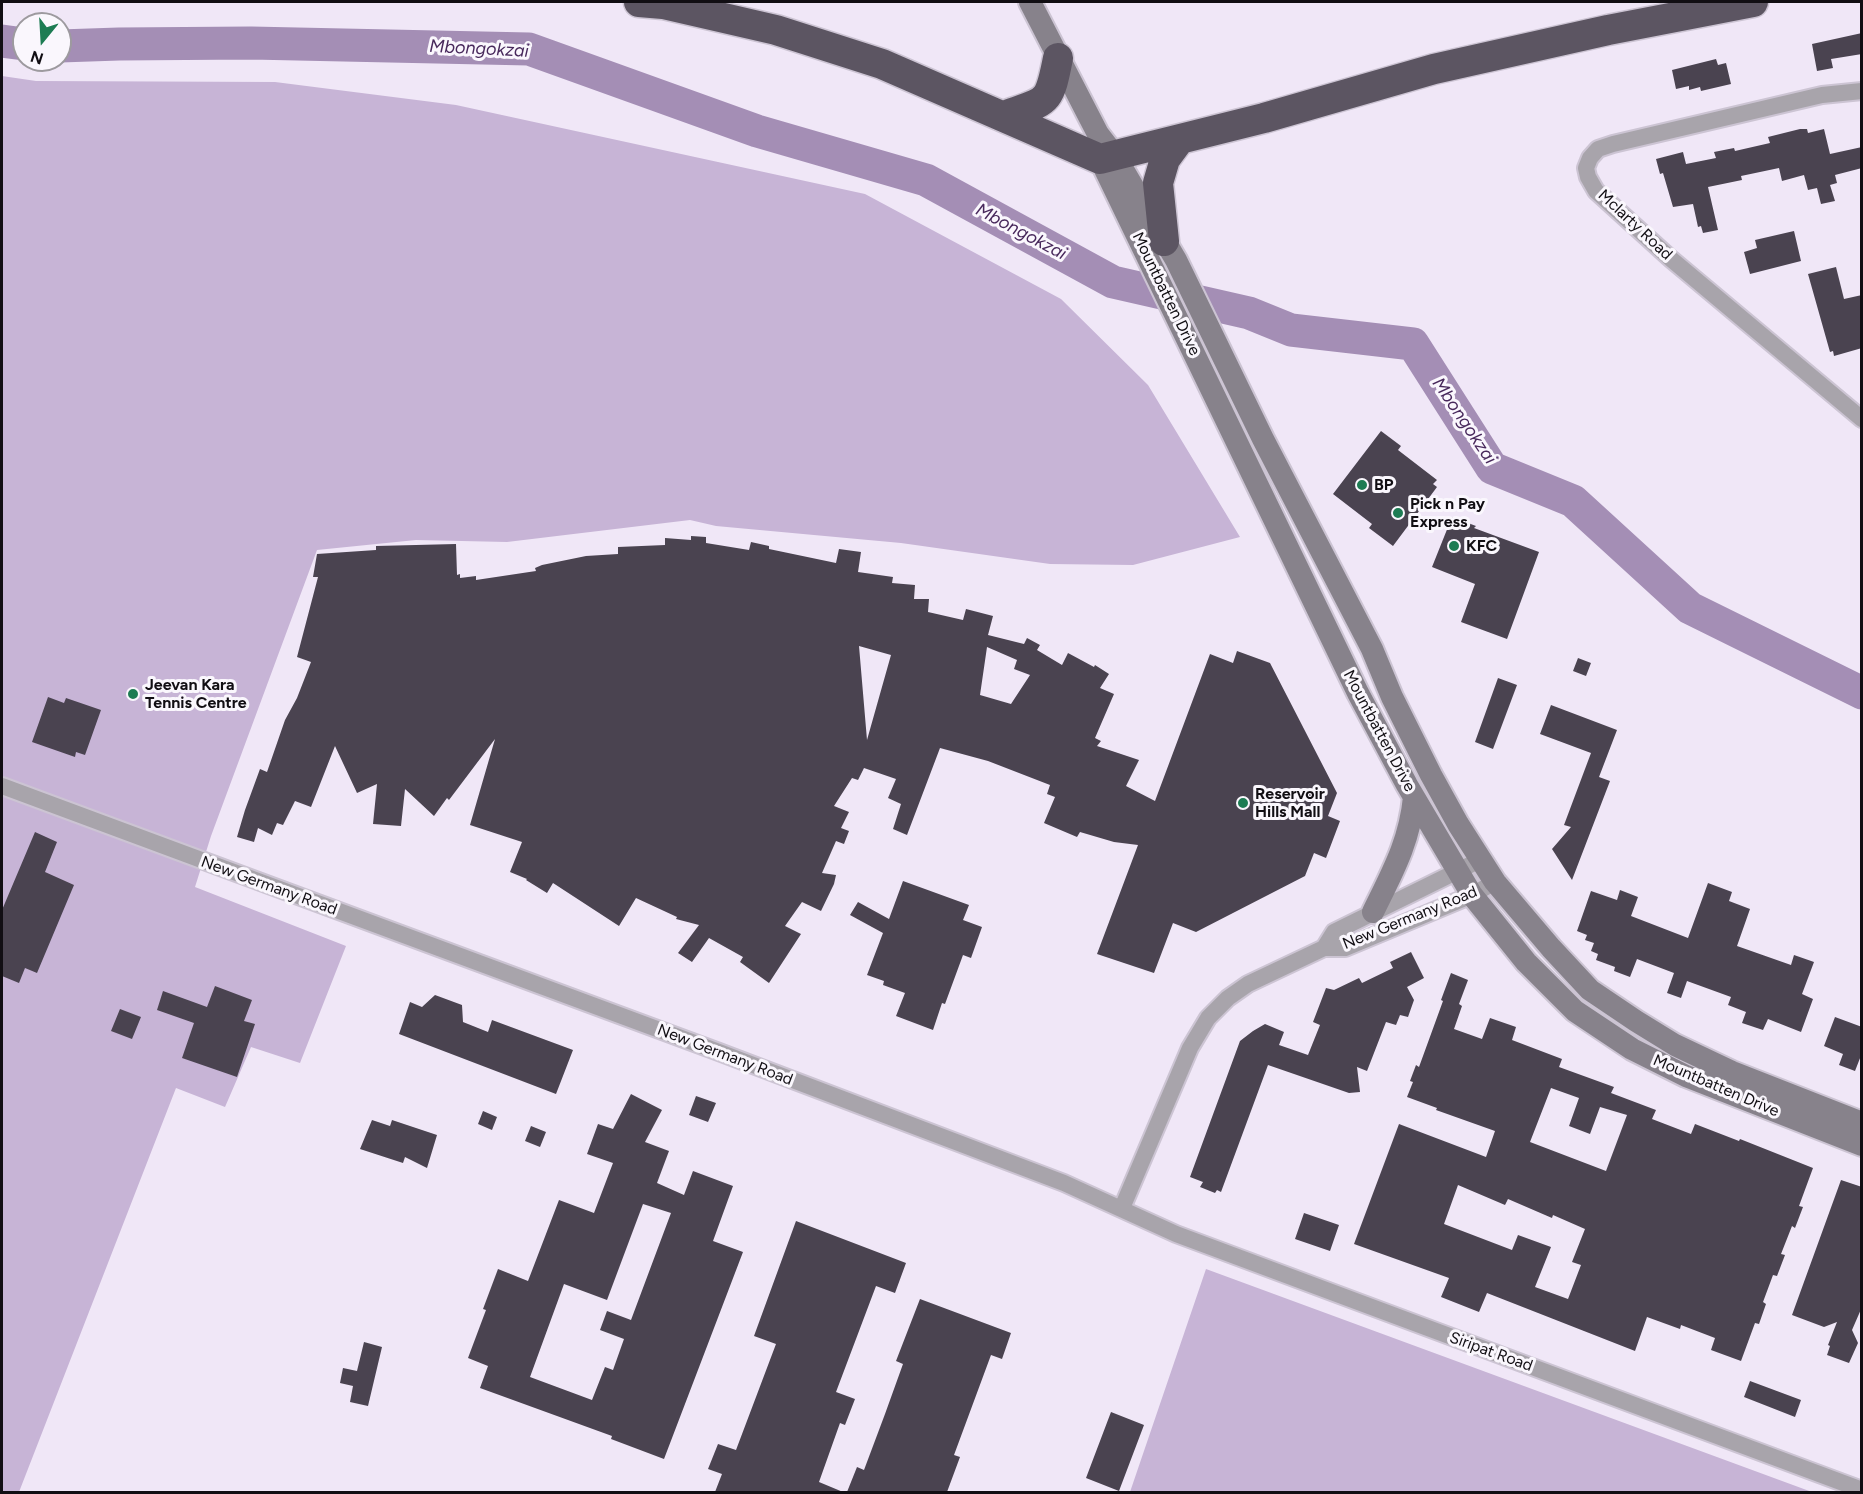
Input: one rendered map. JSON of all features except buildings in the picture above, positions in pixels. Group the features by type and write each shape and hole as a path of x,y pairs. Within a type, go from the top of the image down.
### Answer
{"highway":[{"path":"639,2 663,4 776,30 882,64 1004,116 1105,150 1179,140 1434,69 1608,30 1754,2"},
{"path":"1004,116 1038,104 1046,98 1052,89 1058,58"},
{"path":"1170,251 1158,183 1165,159 1179,140"}],"main road":[{"name":"Mountbatten Drive","path":"1030,2 1105,150 1170,251 1263,439 1372,650 1392,697 1431,775 1495,882 1590,990 1636,1021 1675,1045 1732,1072 1862,1123"},
{"name":"Mountbatten Drive","path":"1105,150 1131,222 1358,693 1414,797 1472,895 1526,962 1575,1011 1632,1049 1686,1076 1862,1145"},
{"path":"1373,912 1405,843 1412,823 1414,797"}],"street":[{"name":"Mclarty Road","path":"1862,91 1822,95 1613,144 1598,149 1590,158 1586,168 1596,191 1619,212 1671,259 1862,419"},
{"name":"New Germany Road","path":"2,786 719,1052 1064,1183 1122,1208 1190,1048 1208,1018 1228,998 1248,984 1324,948 1345,948 1472,895 1495,882"},
{"name":"New Germany Road","path":"1324,948 1334,932 1480,860"},
{"name":"Siripat Road","path":"1122,1208 1176,1234 1862,1490"}],"shaded area":[{"path":"2,76 36,81 275,82 456,105 865,194 1061,299 1148,385 1240,537 1133,565 1050,564 901,543 716,526 690,520 507,542 416,540 317,550 211,836 195,887 346,946 300,1063 251,1047 225,1107 176,1088 19,1492 2,1492"},
{"path":"1206,1269 1812,1492 1130,1492"}],"waterway":[{"name":"Mbongokzai","path":"2,41 12,42"},
{"name":"Mbongokzai","path":"72,46 251,43 529,49 757,131 926,180 1113,282 1249,313 1291,330 1413,344 1492,468 1573,501 1690,608 1862,693"}],"place":[{"name":"BP","path":"1362,485"},
{"name":"Pick n Pay Express","path":"1398,513"},
{"name":"KFC","path":"1454,546"},
{"name":"Jeevan Kara Tennis Centre","path":"133,694"},
{"name":"Reservoir Hills Mall","path":"1243,803"}]}
